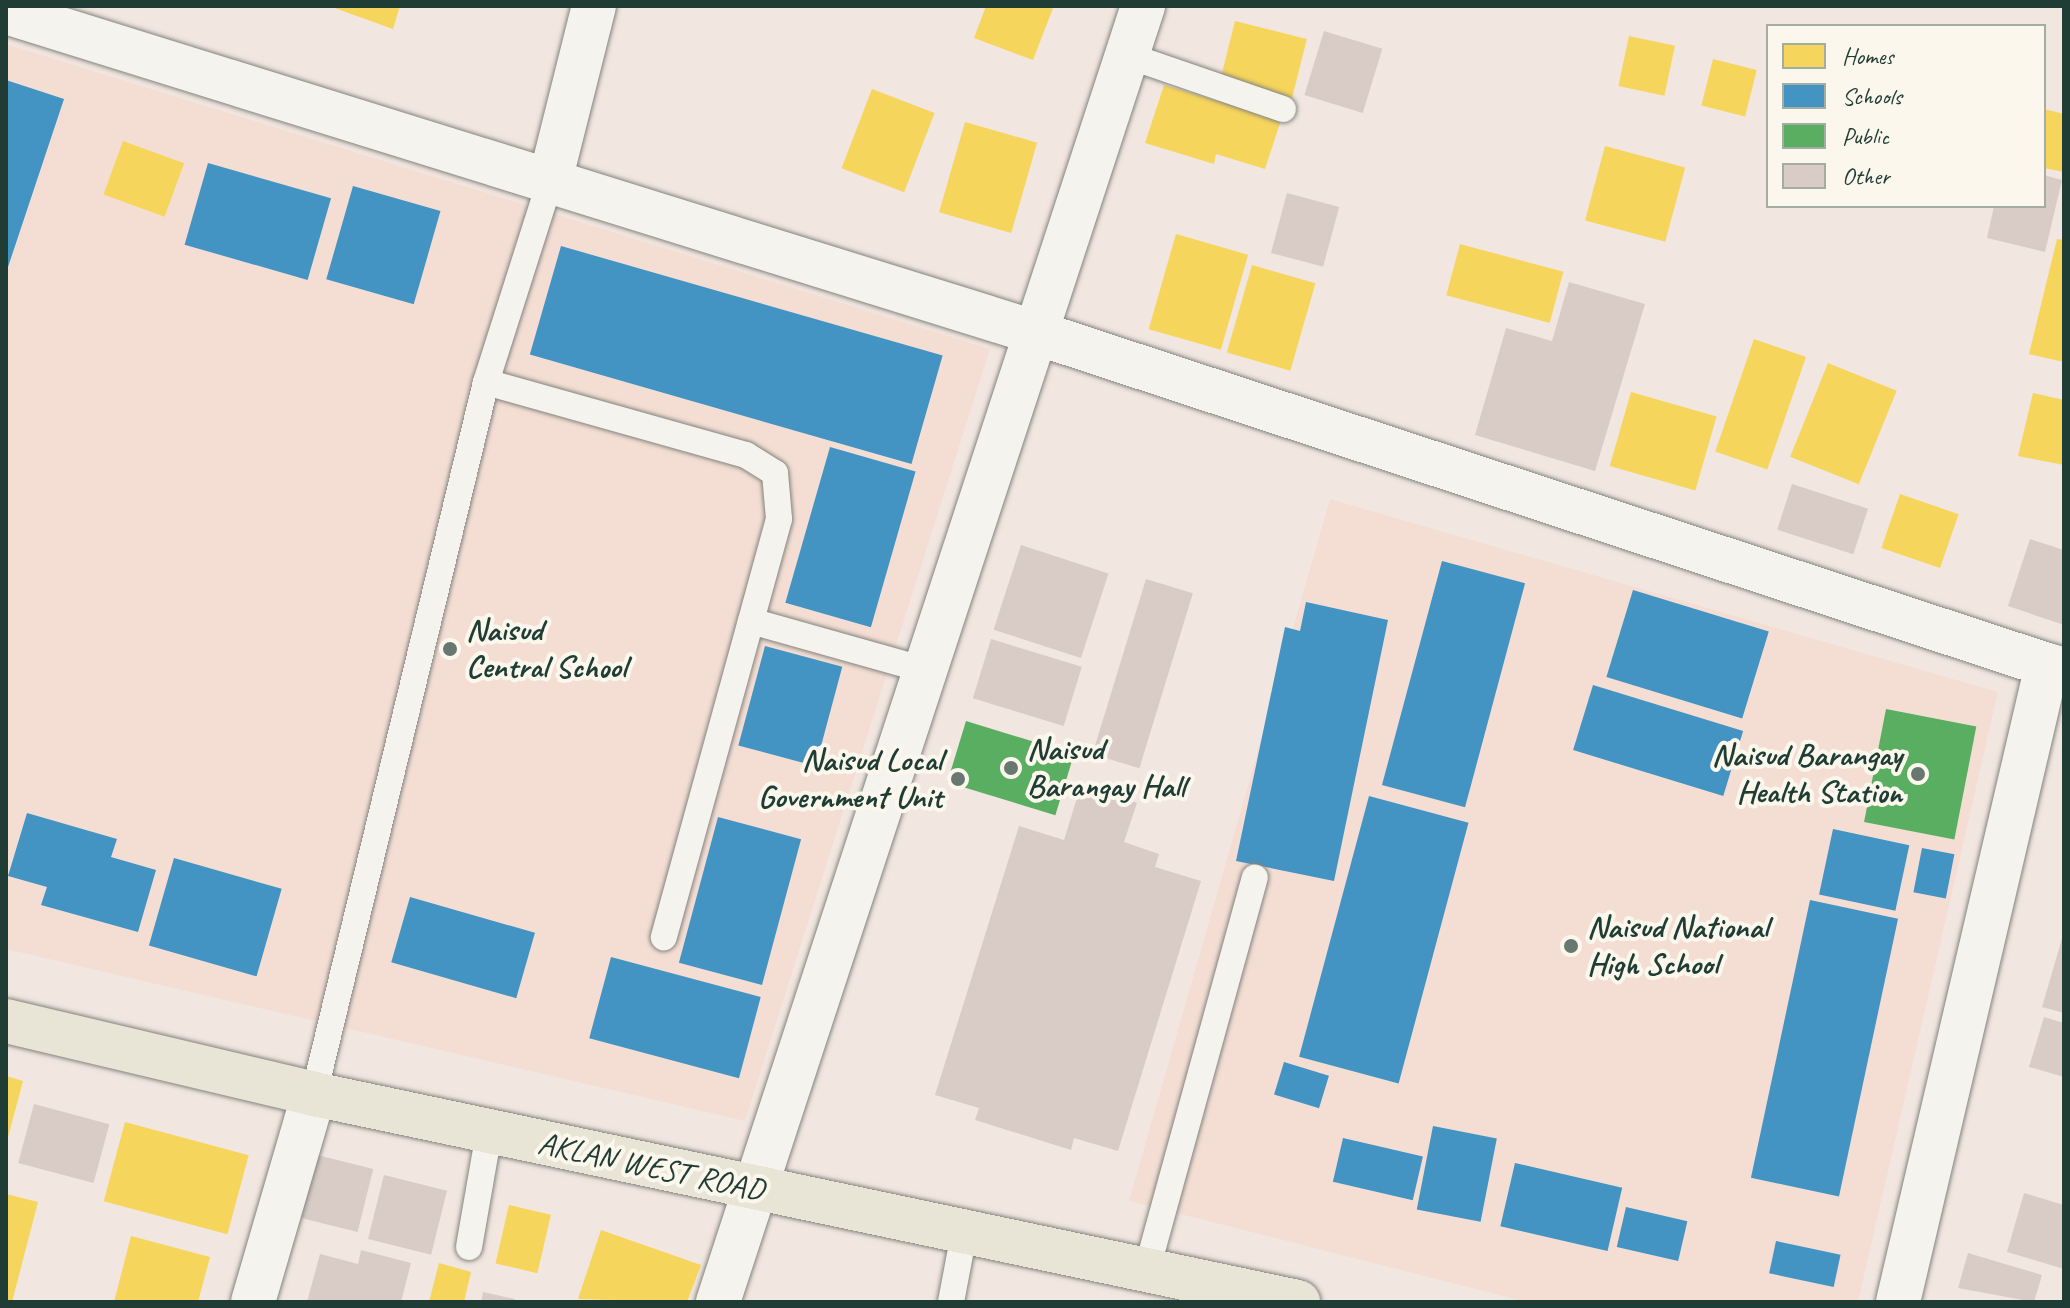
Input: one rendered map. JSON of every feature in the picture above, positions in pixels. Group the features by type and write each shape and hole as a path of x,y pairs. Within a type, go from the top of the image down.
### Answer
{"main road":[{"name":"AKLAN WEST ROAD","path":"6,1021 314,1094 753,1190 1298,1302"}],"street":[{"path":"550,181 594,6"},
{"path":"718,1302 1031,331 1143,6"},
{"path":"6,12 1031,331 2055,668 1898,1302"},
{"path":"253,1302 314,1094"}],"lane":[{"path":"1126,55 1283,109"},
{"path":"314,1094 486,382 550,181"},
{"path":"486,382 746,455 775,473 779,519 664,937"},
{"path":"751,621 922,669"},
{"path":"1147,1269 1255,878"},
{"path":"469,1247 489,1132"},
{"path":"951,1302 964,1233"}],"shaded area":[{"name":"Naisud Central School","path":"6,44 990,349 745,1121 6,949"},
{"name":"Naisud National High School","path":"1330,499 1998,692 1858,1302 1527,1302 1129,1201"}],"building: Homes":[{"path":"329,6 400,6 393,29"},
{"path":"986,6 1053,8 1033,60 974,38"},
{"path":"1235,21 1307,39 1292,100 1220,82"},
{"path":"1629,36 1675,46 1664,96 1618,86"},
{"path":"1713,59 1757,70 1745,116 1701,106"},
{"path":"1164,85 1281,120 1265,169 1216,154 1214,164 1145,143"},
{"path":"872,89 935,113 904,192 842,168"},
{"path":"2046,110 2064,114 2064,172 2046,168"},
{"path":"965,122 1037,143 1011,233 939,212"},
{"path":"123,141 184,163 165,217 104,195"},
{"path":"1605,146 1685,167 1665,242 1585,220"},
{"path":"1176,234 1248,255 1221,350 1149,329"},
{"path":"2057,239 2064,240 2064,362 2029,354"},
{"path":"1460,244 1563,272 1550,323 1446,295"},
{"path":"1252,265 1315,283 1290,371 1227,352"},
{"path":"1754,339 1806,357 1767,469 1715,452"},
{"path":"1828,363 1897,391 1859,484 1790,457"},
{"path":"1631,392 1717,417 1695,491 1610,466"},
{"path":"2033,393 2064,400 2064,465 2018,456"},
{"path":"1900,494 1959,514 1940,568 1881,548"},
{"path":"6,1076 23,1081 7,1141 6,1141"},
{"path":"125,1122 249,1155 227,1234 104,1201"},
{"path":"6,1194 38,1202 12,1302 6,1302"},
{"path":"509,1205 551,1215 537,1273 496,1263"},
{"path":"601,1230 701,1265 687,1302 578,1299"},
{"path":"131,1236 210,1257 198,1302 114,1302"},
{"path":"439,1263 471,1272 464,1302 429,1302"}],"building: Schools":[{"path":"6,80 64,99 7,270 6,270"},
{"path":"208,163 331,198 308,280 185,245"},
{"path":"353,186 440,211 414,304 326,279"},
{"path":"561,246 943,355 911,464 530,355"},
{"path":"830,447 916,472 871,627 785,603"},
{"path":"1442,561 1525,583 1465,807 1382,785"},
{"path":"1633,590 1769,632 1742,719 1606,677"},
{"path":"1306,602 1388,620 1334,881 1236,861 1285,627 1300,631"},
{"path":"765,646 842,667 816,766 738,745"},
{"path":"1593,685 1743,731 1723,796 1573,750"},
{"path":"1369,796 1468,823 1399,1083 1299,1057"},
{"path":"27,813 117,839 111,857 156,870 138,932 41,905 47,887 8,876"},
{"path":"718,817 801,839 762,985 679,963"},
{"path":"1833,829 1909,845 1895,911 1819,895"},
{"path":"1922,848 1954,854 1946,898 1913,892"},
{"path":"174,858 282,889 257,976 149,945"},
{"path":"410,897 535,933 516,998 391,962"},
{"path":"1810,900 1898,919 1839,1197 1751,1178"},
{"path":"611,957 761,997 739,1078 589,1038"},
{"path":"1284,1062 1329,1076 1319,1108 1274,1095"},
{"path":"1433,1126 1497,1138 1481,1222 1417,1209"},
{"path":"1343,1138 1423,1156 1413,1200 1333,1182"},
{"path":"1515,1163 1622,1188 1608,1251 1500,1226"},
{"path":"1626,1207 1687,1221 1678,1261 1617,1247"},
{"path":"1776,1241 1841,1255 1834,1287 1769,1273"}],"building: Public":[{"name":"Naisud Barangay Health Station","path":"1886,709 1976,727 1954,839 1864,822"},
{"name":"Naisud Barangay Hall","path":"966,721 1074,754 1055,815 947,782"}],"building: Other":[{"path":"1324,31 1382,49 1363,113 1304,95"},
{"path":"2046,176 2062,180 2045,252 1987,238 1994,208 2046,208"},
{"path":"1287,193 1339,207 1323,267 1271,253"},
{"path":"1569,282 1645,304 1595,471 1475,435 1506,328 1552,341"},
{"path":"1792,484 1868,509 1853,554 1777,530"},
{"path":"2030,539 2064,550 2064,625 2008,606"},
{"path":"1021,545 1108,573 1081,658 993,630"},
{"path":"1146,579 1193,593 1139,768 1092,754"},
{"path":"991,639 1082,667 1064,726 973,698"},
{"path":"1081,785 1137,803 1124,842 1159,854 1155,867 1201,881 1118,1151 1074,1138 1071,1150 975,1120 979,1108 935,1095 1019,826 1064,840"},
{"path":"2064,935 2064,1013 2042,1007"},
{"path":"2044,1017 2064,1023 2064,1077 2029,1067"},
{"path":"34,1104 109,1124 94,1183 18,1163"},
{"path":"317,1155 373,1169 358,1232 301,1218"},
{"path":"384,1175 447,1191 431,1255 368,1239"},
{"path":"2024,1193 2064,1205 2064,1269 2007,1252"},
{"path":"361,1250 411,1263 401,1302 307,1302 320,1254 358,1264"},
{"path":"1968,1253 2042,1275 2034,1302 1958,1288"},
{"path":"483,1292 515,1299 514,1302 481,1302"}],"place":[{"name":"Naisud Central School","path":"450,649"},
{"name":"Naisud Barangay Hall","path":"1011,768"},
{"name":"Naisud Barangay Health Station","path":"1918,774"},
{"name":"Naisud Local Government Unit","path":"958,779"},
{"name":"Naisud National High School","path":"1571,946"}]}
